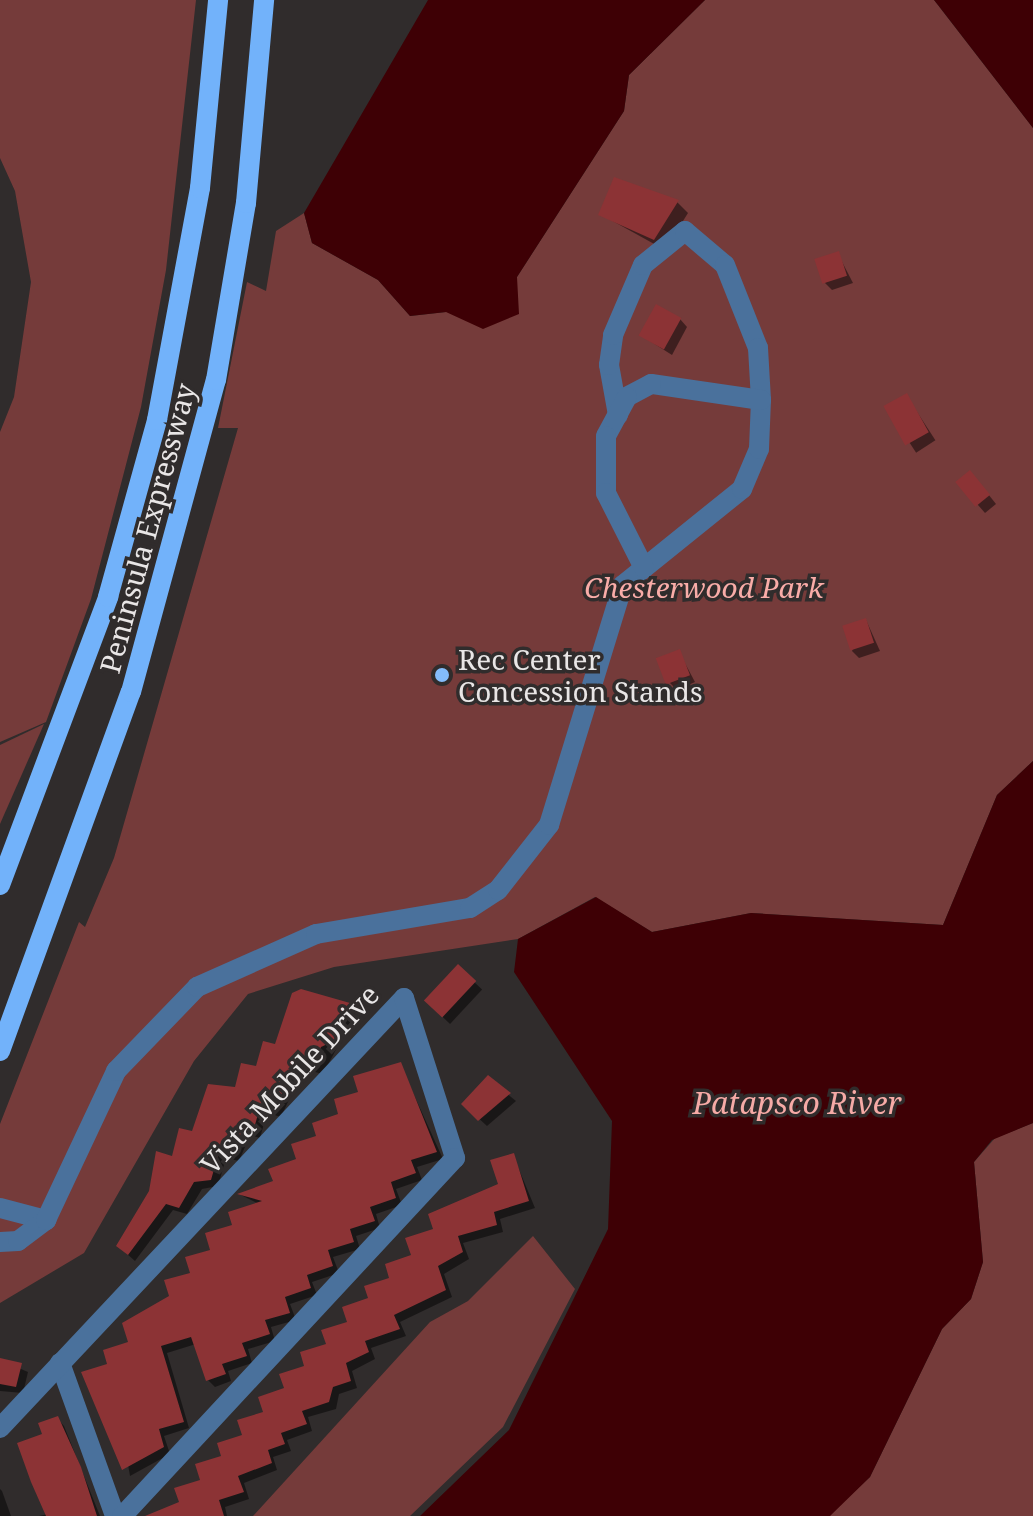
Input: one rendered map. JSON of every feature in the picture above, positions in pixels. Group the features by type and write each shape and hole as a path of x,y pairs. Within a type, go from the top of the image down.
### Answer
{"main road":[{"name":"Peninsula Expressway","path":"0,885 108,597 157,420 200,188 218,0"},
{"name":"Peninsula Expressway","path":"0,1051 131,692 216,380 246,203 264,0"}],"street":[{"path":"0,1242 18,1241 46,1220 116,1071 197,987 316,934 470,908 498,890 549,825 623,585 742,489 759,449 761,400 758,348 725,265 685,231 643,265 613,335 609,365 618,415"},
{"path":"644,568 606,493 606,436 627,397 651,384 761,400"},
{"name":"Vista Mobile Drive","path":"0,1428 404,998 455,1158 122,1516"},
{"path":"0,1208 46,1220"},
{"path":"60,1363 115,1516"}],"green space":[{"path":"0,0 196,0 166,270 141,407 91,599 46,722 0,742 0,432 14,397 31,282 15,191 0,158"},
{"name":"Chesterwood Park","path":"705,0 934,0 1033,128 1033,761 997,795 943,925 751,913 652,932 595,897 518,939 334,967 248,994 194,1061 84,1253 0,1303 0,1124 79,922 85,927 114,858 238,428 218,428 247,282 266,291 276,231 304,213 312,243 378,280 410,316 446,312 517,277 624,111 629,75"},
{"path":"44,724 0,824 0,745"},
{"path":"1033,1123 1033,1516 828,1516 870,1477 942,1329 971,1299 983,1262 974,1162 995,1138"},
{"path":"533,1236 575,1289 503,1427 410,1516 253,1516 430,1322 468,1301"}],"water":[{"path":"428,0 705,0 629,75 624,111 517,277 519,314 483,329 446,312 410,316 378,280 312,243 304,213"},
{"path":"934,0 1033,0 1033,128 938,5"},
{"name":"Patapsco River","path":"1033,761 1033,1123 992,1140 974,1162 983,1262 971,1299 942,1329 870,1477 830,1516 420,1516 509,1430 608,1229 612,1121 514,972 518,939 596,897 652,932 751,913 943,925 997,795"}],"building":[{"path":"614,177 679,200 654,240 598,215"},
{"path":"839,251 847,276 822,284 814,259"},
{"path":"656,304 681,318 664,350 639,335"},
{"path":"907,393 929,432 905,445 883,406"},
{"path":"970,470 990,495 975,507 955,482"},
{"path":"866,618 874,643 850,650 842,626"},
{"path":"680,649 690,675 666,684 656,658"},
{"path":"458,964 476,981 442,1018 424,1001"},
{"path":"301,989 350,1003 336,1040 321,1047 315,1068 296,1063 274,1111 260,1107 253,1132 243,1129 232,1156 219,1152 211,1180 194,1182 179,1208 166,1204 128,1255 116,1246 149,1191 156,1151 172,1156 179,1128 192,1131 208,1084 235,1087 241,1063 256,1066 263,1041 275,1044 292,993"},
{"path":"401,1062 437,1152 411,1160 416,1173 391,1182 396,1198 370,1207 375,1221 350,1229 354,1242 328,1250 333,1266 307,1275 311,1288 285,1297 290,1313 265,1320 270,1334 242,1343 247,1356 222,1364 226,1374 206,1381 191,1337 161,1346 184,1422 159,1429 164,1447 122,1470 81,1372 107,1364 103,1350 128,1342 122,1323 169,1296 164,1280 190,1273 185,1257 210,1250 205,1233 232,1225 228,1212 262,1201 237,1194 273,1181 268,1169 296,1159 291,1144 316,1136 312,1123 338,1114 334,1099 358,1092 353,1076"},
{"path":"488,1075 511,1093 478,1121 461,1104"},
{"path":"514,1153 529,1201 494,1212 497,1225 458,1236 463,1252 438,1266 446,1290 394,1315 400,1329 365,1341 369,1352 346,1363 351,1381 333,1387 329,1402 302,1411 307,1424 281,1433 285,1444 268,1450 272,1463 238,1476 244,1492 219,1500 224,1516 145,1516 179,1502 174,1488 200,1480 195,1464 221,1456 217,1443 242,1435 237,1420 263,1412 258,1397 284,1388 279,1374 304,1366 300,1352 326,1344 321,1330 347,1322 342,1307 368,1298 364,1286 389,1278 385,1264 411,1255 405,1238 433,1229 428,1214 498,1184 490,1160"},
{"path":"0,1358 22,1363 16,1387 0,1384"},
{"path":"58,1416 81,1467 97,1516 46,1516 31,1482 17,1443 42,1434 38,1423"}],"place":[{"name":"Rec Center Concession Stands","path":"442,675"}]}
